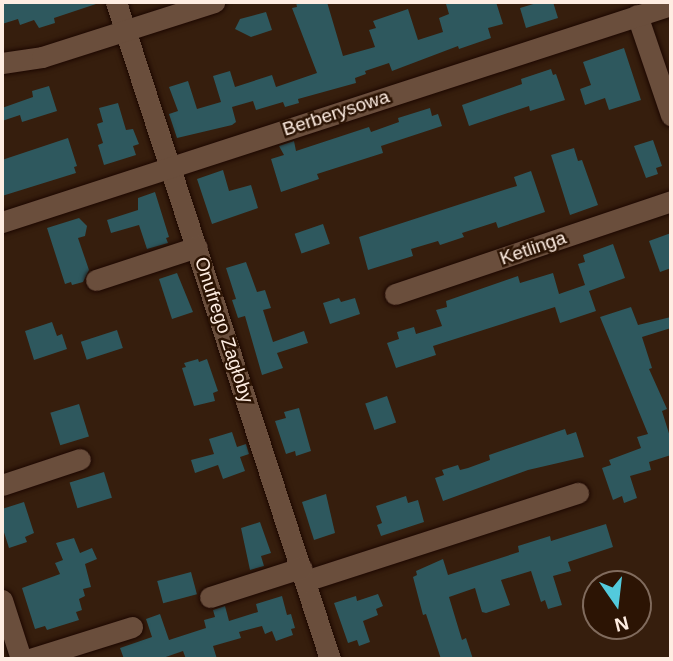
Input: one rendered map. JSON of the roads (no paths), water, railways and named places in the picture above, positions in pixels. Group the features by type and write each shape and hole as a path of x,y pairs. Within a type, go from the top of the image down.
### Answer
{"street":[{"name":"Onufrego Zagłoby","path":"116,2 331,659"},
{"path":"2,63 42,57 214,2"},
{"name":"Berberysowa","path":"2,222 671,5"},
{"path":"637,15 671,115"},
{"name":"Ketlinga","path":"395,295 671,201"},
{"path":"96,280 197,247"},
{"path":"2,485 80,459"},
{"path":"210,597 303,575 578,493"},
{"path":"2,600 21,659"},
{"path":"30,659 132,627"}]}
